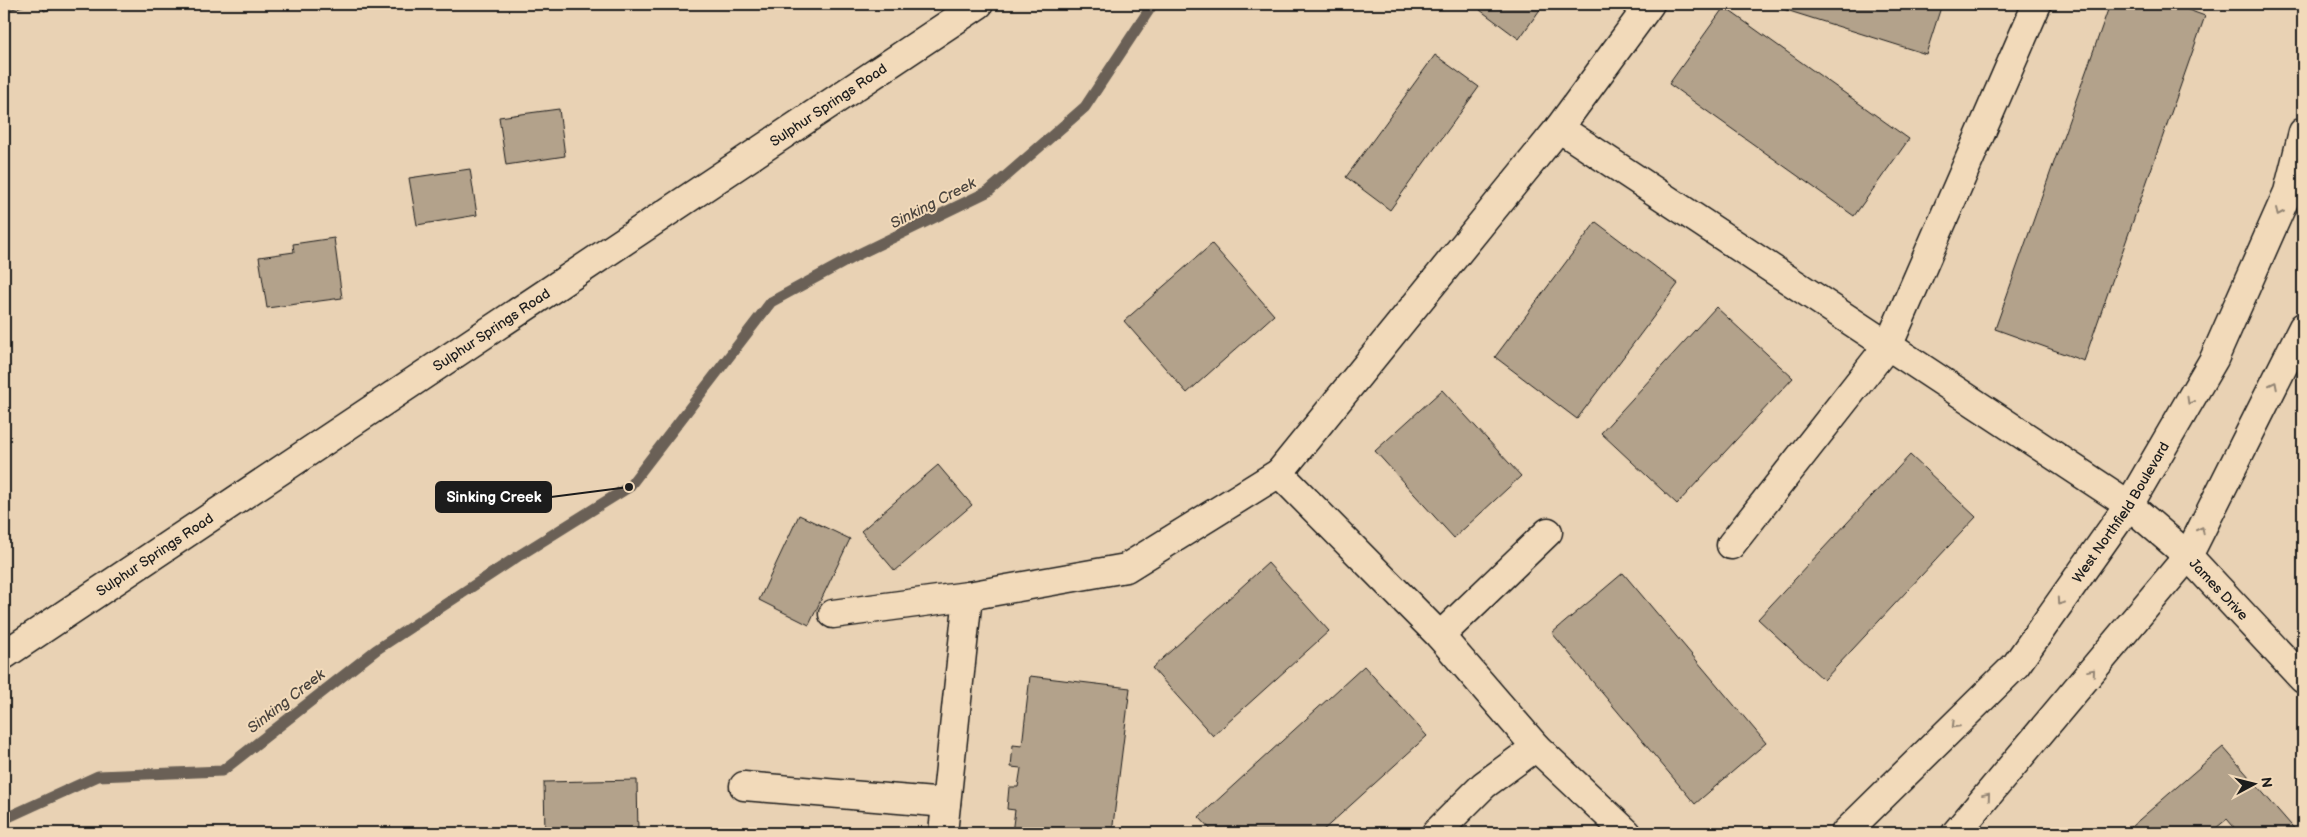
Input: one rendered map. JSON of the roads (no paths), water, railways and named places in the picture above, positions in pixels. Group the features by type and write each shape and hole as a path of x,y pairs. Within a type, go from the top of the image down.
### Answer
{"main road":[{"name":"Sulphur Springs Road","path":"4,656 979,4"},
{"path":"832,614 968,596 1126,568 1279,473 1559,128 1650,4"},
{"path":"1731,545 1889,344 2037,4"},
{"name":"James Drive","path":"1559,128 1889,344 2129,505 2188,556 2303,679"},
{"name":"West Northfield Boulevard","path":"1845,833 2016,665 2129,505 2214,359 2288,192 2303,132"},
{"path":"1956,833 2188,556 2303,327"},
{"path":"1279,473 1440,636 1536,747 1627,833"},
{"path":"1440,636 1548,532"},
{"path":"943,833 968,596"},
{"path":"1436,833 1484,785 1536,747"},
{"path":"744,786 946,803"}],"waterway":[{"name":"Sinking Creek","path":"4,819 98,776 222,771 376,650 520,555 629,487 771,302 859,254 989,191 1085,107 1153,4"}],"place":[{"name":"Sinking Creek","path":"629,487"}]}
